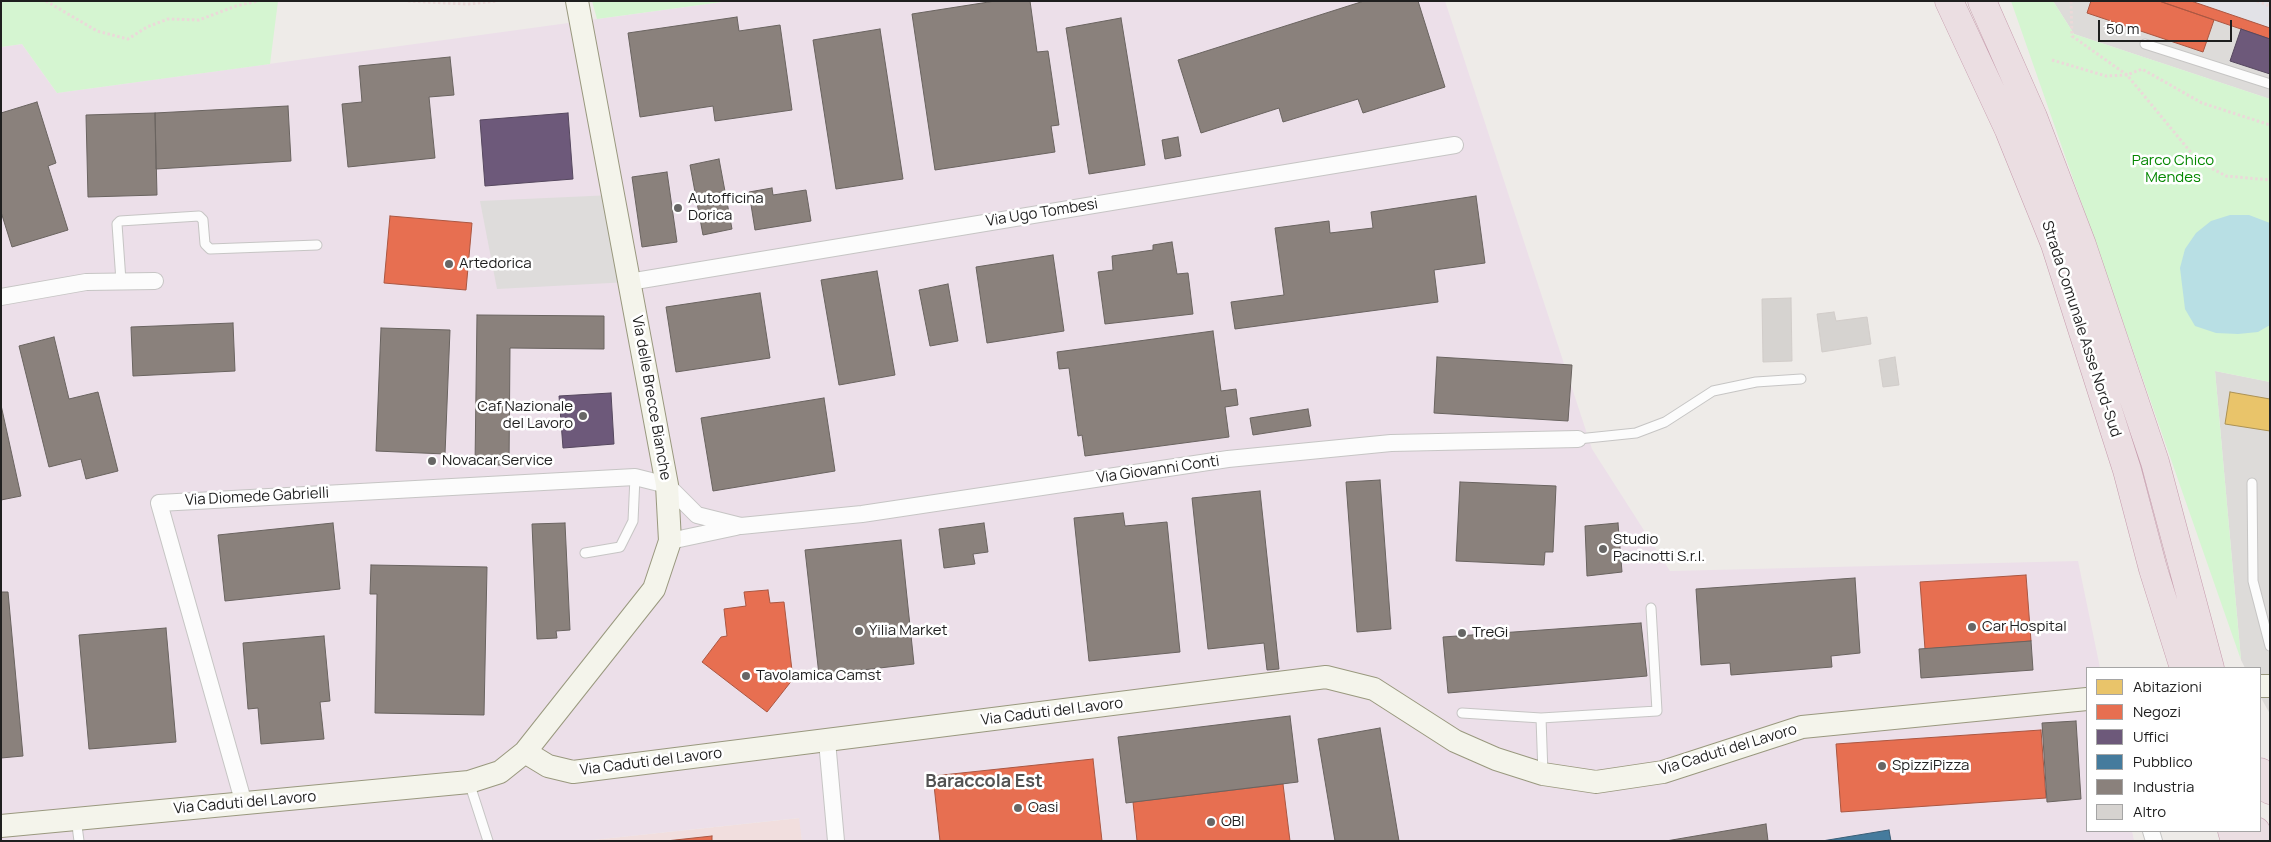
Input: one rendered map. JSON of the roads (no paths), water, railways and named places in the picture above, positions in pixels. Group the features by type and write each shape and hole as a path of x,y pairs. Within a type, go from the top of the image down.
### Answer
{"highway":[{"name":"Strada Comunale Asse Nord-Sud","path":"1949,1 2009,130 2055,244 2127,470 2153,569 2184,667"},
{"name":"Strada Comunale Asse Nord-Sud","path":"1982,1 2033,117 2082,245 2155,462 2210,667"},
{"path":"2261,774 2270,790"}],"street":[{"name":"Via delle Brecce Bianche","path":"525,752 654,590 670,541 667,485 578,1"},
{"name":"Via Ugo Tombesi","path":"630,282 1455,145"},
{"path":"1,297 86,282 155,281"},
{"name":"Via Giovanni Conti","path":"670,541 741,526 862,514 1237,458 1391,443 1578,439"},
{"name":"Via Diomede Gabrielli","path":"244,804 159,503 635,477 667,485"},
{"name":"Via Giovanni Conti","path":"667,485 697,515 741,526"},
{"name":"Via Caduti del Lavoro","path":"1,826 469,782 500,772 525,752 548,766 573,772 1326,677 1374,689 1455,741 1496,759 1543,774 1596,782 1663,772 1802,727 2086,699"},
{"path":"827,741 836,841"}],"lane":[{"path":"2145,44 2270,84"},
{"path":"121,281 117,224 120,221 198,216 202,220 204,244 210,249 317,245"},
{"path":"1578,439 1636,433 1665,422 1713,391 1756,382 1800,379"},
{"path":"585,553 620,547 633,521 635,477"},
{"path":"2252,483 2253,581 2270,646"},
{"path":"1462,713 1541,718 1658,711 1650,608"},
{"path":"1541,718 1543,774"},
{"path":"469,782 488,841"},
{"path":"76,818 79,841"}],"water":[{"path":"2230,215 2249,215 2270,223 2270,325 2258,332 2238,334 2216,333 2195,326 2185,309 2180,268 2185,249 2196,233 2211,221"}],"place":[{"name":"Autofficina Dorica","path":"678,208"},
{"name":"Artedorica","path":"449,264"},
{"name":"Caf Nazionale del Lavoro","path":"583,416"},
{"name":"Novacar Service","path":"432,461"},
{"name":"Studio Pacinotti S.r.l.","path":"1603,549"},
{"name":"Car Hospital","path":"1972,627"},
{"name":"Yilia Market","path":"859,631"},
{"name":"TreGi","path":"1462,633"},
{"name":"Tavolamica Camst","path":"746,676"},
{"name":"SpizziPizza","path":"1882,766"},
{"name":"Oasi","path":"1018,808"},
{"name":"OBI","path":"1211,822"}],"district":[{"name":"Baraccola Est","path":"984,782"}],"park label":[{"name":"Parco Chico Mendes","path":"2173,170"}]}
